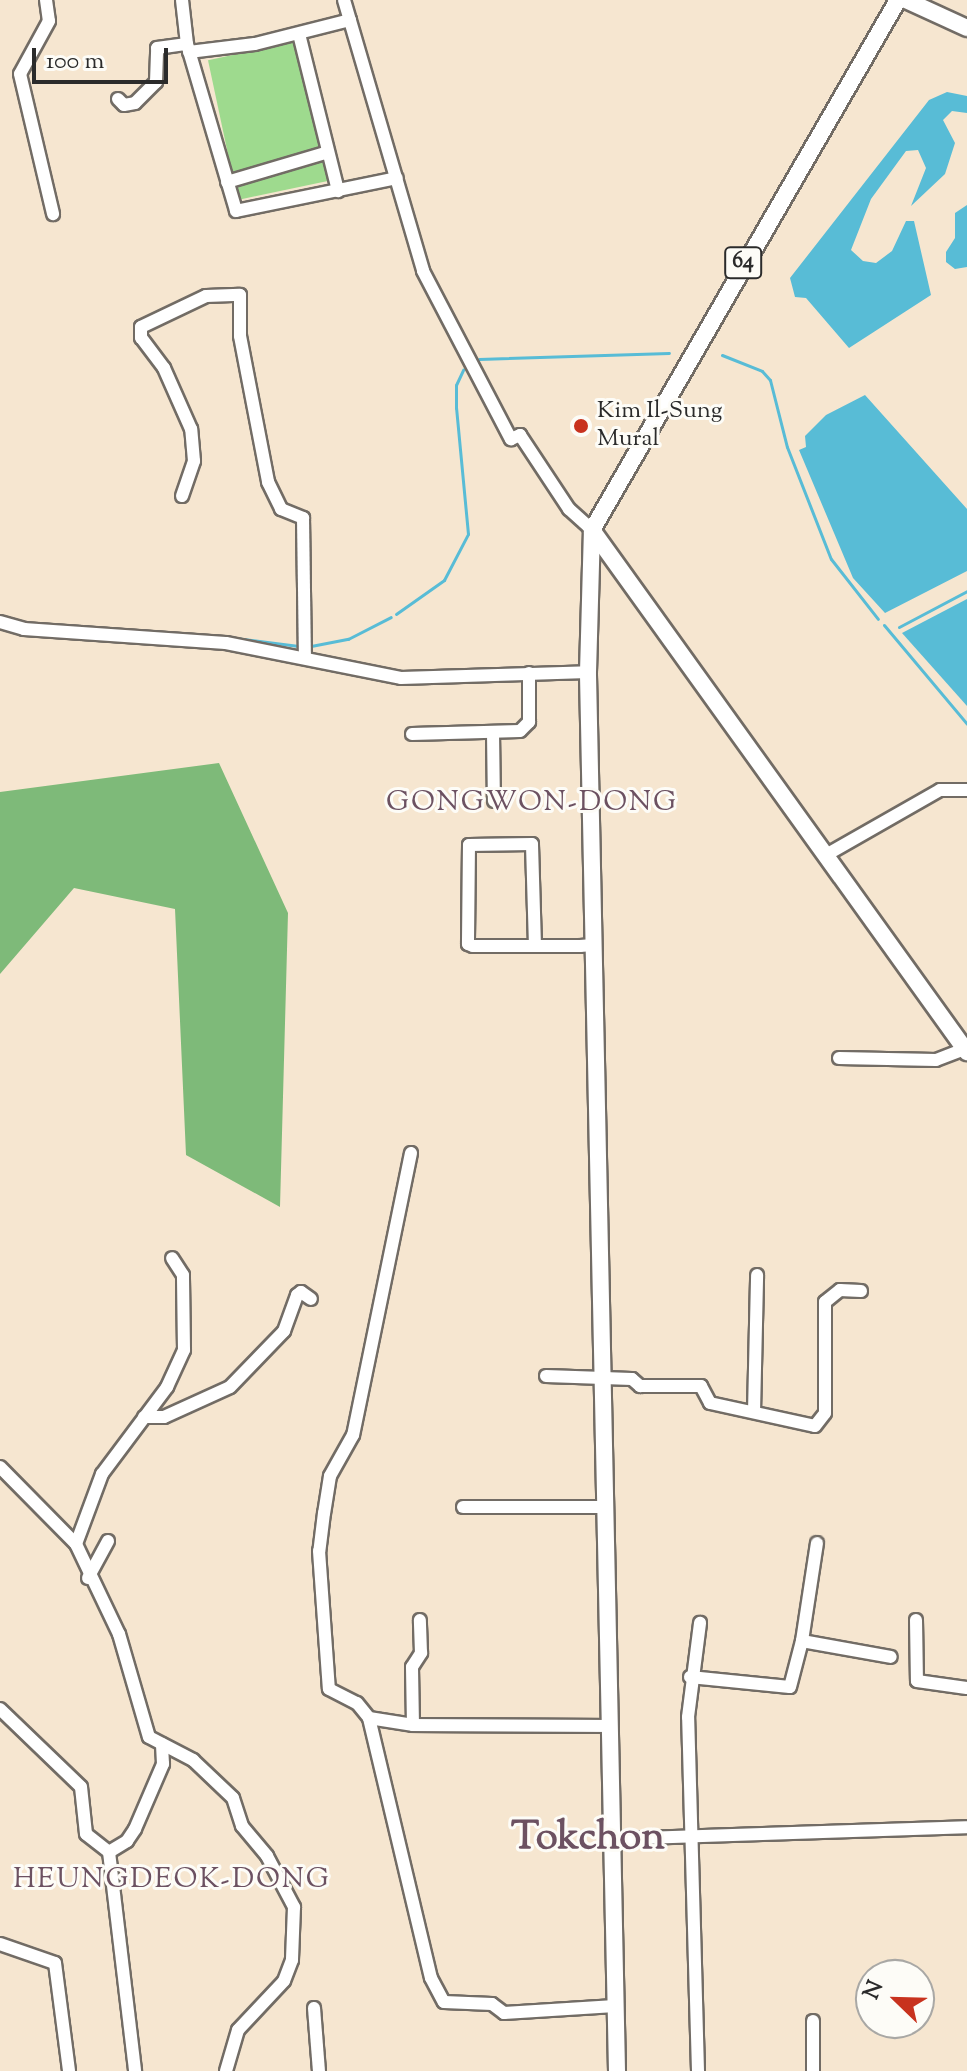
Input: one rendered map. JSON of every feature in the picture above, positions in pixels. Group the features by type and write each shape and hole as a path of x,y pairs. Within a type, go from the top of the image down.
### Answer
{"main road":[{"name":"64","path":"592,530 898,0"},
{"path":"906,0 967,28"},
{"path":"592,530 588,672 617,2071"},
{"path":"592,530 966,1050"}],"street":[{"path":"46,0 49,21 20,74 53,214"},
{"path":"182,0 188,48 236,211 397,178"},
{"path":"344,0 423,271 511,439 520,435 569,509 592,530"},
{"path":"118,99 124,105 135,103 156,82 157,48 188,48 299,34 350,20"},
{"path":"299,34 338,191"},
{"path":"227,182 328,152"},
{"path":"182,496 194,461 191,429 164,368 141,338 141,327 206,296 240,295 240,336 268,482 281,509 303,518 305,658"},
{"path":"0,622 226,643 401,678 588,672"},
{"path":"412,734 520,731 529,722 529,673"},
{"path":"493,733 494,801"},
{"path":"826,855 940,790 967,790"},
{"path":"535,946 532,844 469,845 468,944 535,946 593,945"},
{"path":"839,1058 936,1060 966,1050"},
{"path":"411,1153 353,1435 330,1476 319,1551 329,1689 357,1703 369,1718 431,1978 444,2002 492,2004 504,2013 615,2006"},
{"path":"76,1544 102,1474 167,1387 184,1350 183,1275 172,1258"},
{"path":"754,1412 757,1275"},
{"path":"546,1376 632,1379 640,1386 701,1386 710,1403 821,1424 825,1302 840,1290 861,1291"},
{"path":"144,1417 164,1417 230,1387 284,1331 297,1295 311,1299"},
{"path":"0,1467 76,1544 88,1578 119,1634 149,1737 193,1760 233,1798 242,1826 267,1856 294,1907 292,1960 284,1981 238,2030 226,2071"},
{"path":"463,1507 605,1507"},
{"path":"88,1578 108,1541"},
{"path":"690,1677 784,1690 794,1682 817,1543"},
{"path":"413,1725 412,1667 421,1653 420,1620"},
{"path":"916,1620 917,1681 967,1688"},
{"path":"698,2071 690,1677 700,1623"},
{"path":"802,1641 891,1657"},
{"path":"0,1709 81,1787 86,1834 109,1852 135,2071"},
{"path":"369,1718 413,1725 609,1726"},
{"path":"109,1852 127,1841 135,1829 163,1764 162,1744"},
{"path":"611,1839 967,1827"},
{"path":"0,1944 55,1963 69,2071"},
{"path":"314,2008 319,2071"},
{"path":"813,2021 813,2071"}],"green space":[{"path":"298,41 328,181 238,200 208,60"},
{"path":"219,763 288,913 280,1207 186,1155 175,909 74,888 0,974 0,792"}],"water":[{"path":"947,92 967,96 967,113 952,111 943,120 955,143 945,174 911,206 926,168 918,150 906,151 871,199 851,250 863,261 876,263 892,251 906,221 914,221 931,295 849,348 806,298 795,297 790,278 929,100"},
{"path":"967,205 967,267 955,269 946,262 946,252 955,238 955,213"},
{"path":"865,395 967,509 967,571 885,613 853,578 799,450 806,447 805,436 826,415"},
{"path":"967,599 967,706 902,633"}],"waterway":[{"path":"479,359 669,353"},
{"path":"722,355 762,371 770,380 787,447 831,559 878,619"},
{"path":"396,614 444,580 468,534 456,408 456,385 463,370"},
{"path":"899,627 967,591"},
{"path":"311,646 348,639 391,617"},
{"path":"20,622 80,627"},
{"path":"884,625 967,724"},
{"path":"227,637 298,646"}],"place":[{"name":"Kim Il-Sung Mural","path":"581,426"}],"district":[{"name":"GONGWON-DONG","path":"532,803"},
{"name":"Tokchon","path":"588,1839"},
{"name":"HEUNGDEOK-DONG","path":"172,1880"}]}
